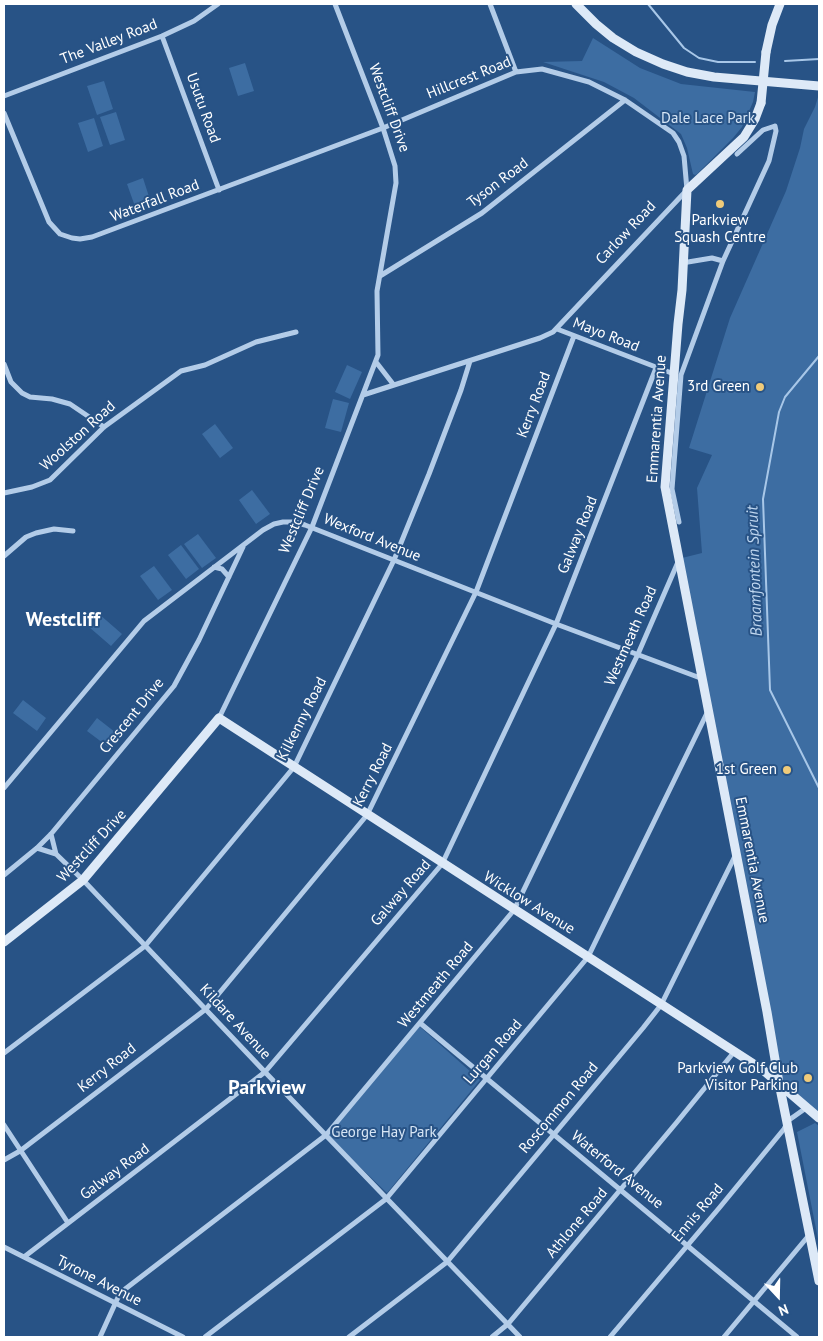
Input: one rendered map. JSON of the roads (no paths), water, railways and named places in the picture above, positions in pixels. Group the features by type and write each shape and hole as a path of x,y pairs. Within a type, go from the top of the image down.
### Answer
{"street":[{"name":"The Valley Road","path":"4,96 162,36 194,21 218,4"},
{"name":"Westcliff Drive","path":"4,942 83,880 219,718 312,527 376,362 378,349 377,291 396,183 394,159 335,4"},
{"path":"490,4 516,72"},
{"path":"576,4 613,38 648,58 671,67 714,77 819,86"},
{"name":"Carlow Road","path":"363,395 540,338 556,329 687,190 744,137 755,119 761,103 766,52 772,24 780,4"},
{"name":"Usutu Road","path":"162,36 219,190"},
{"name":"Hillcrest Road","path":"383,128 516,72 537,69 558,73 589,82 625,100 669,130 682,147 686,165 687,190"},
{"name":"Tyson Road","path":"380,276 482,212 625,100"},
{"name":"Waterfall Road","path":"4,112 49,222 60,234 80,239 92,238 383,128"},
{"path":"679,522 672,489 681,375 723,261 769,161 776,131 775,126 764,130 738,154"},
{"name":"Emmarentia Avenue","path":"687,190 665,487 768,1012 778,1083 819,1281"},
{"path":"682,263 712,258 723,261"},
{"name":"Mayo Road","path":"556,329 674,374"},
{"name":"Woolston Road","path":"4,493 32,487 50,480 104,427 175,374 188,368 205,365 256,342 296,332"},
{"name":"Kerry Road","path":"4,1160 20,1151 206,1009 367,815 476,592 574,336"},
{"name":"Kilkenny Road","path":"4,1053 144,946 294,767 394,560 432,466 470,361"},
{"path":"376,362 393,384"},
{"path":"4,364 15,387 22,393 30,397 52,399 70,404 104,427"},
{"name":"Galway Road","path":"24,1257 265,1072 442,864 556,624 656,368"},
{"name":"Wexford Avenue","path":"4,788 140,625 214,567 244,547 263,530 280,522 295,522 312,527 556,624 703,679"},
{"path":"4,556 26,537 36,533 54,529 73,531"},
{"name":"Crescent Drive","path":"4,875 51,834 178,680 244,547"},
{"name":"Westmeath Road","path":"100,1337 120,1292 326,1135 514,910 638,654 679,560"},
{"path":"214,567 222,569 229,577"},
{"name":"Lurgan Road","path":"205,1337 386,1199 588,957 709,709"},
{"name":"Wicklow Avenue","path":"219,718 763,1070 819,1118"},
{"path":"51,834 56,854"},
{"name":"Kildare Avenue","path":"37,848 56,854 83,880 144,946 520,1337"},
{"name":"Roscommon Road","path":"349,1337 447,1262 661,1005 736,854"},
{"name":"Waterford Avenue","path":"420,1023 797,1337"},
{"name":"Athlone Road","path":"492,1337 508,1324 734,1052"},
{"name":"Ennis Road","path":"610,1337 778,1136 787,1122 806,1108"},
{"path":"4,1125 68,1223"},
{"path":"724,1337 810,1234"},
{"name":"Tyrone Avenue","path":"4,1247 183,1337"}],"waterway":[{"name":"Braamfontein Spruit","path":"648,4 684,48 699,58 718,62 755,62"},
{"name":"Braamfontein Spruit","path":"785,61 819,59"},
{"name":"Braamfontein Spruit","path":"819,356 785,397 779,412 763,499 770,690 819,788"}],"place":[{"name":"Parkview Squash Centre","path":"720,204"},
{"name":"3rd Green","path":"760,387"},
{"name":"1st Green","path":"787,770"},
{"name":"Parkview Golf Club Visitor Parking","path":"808,1078"}],"district":[{"name":"Westcliff","path":"63,620"},
{"name":"Parkview","path":"267,1088"}],"park label":[{"name":"Dale Lace Park","path":"708,119"},
{"name":"George Hay Park","path":"384,1133"}]}
